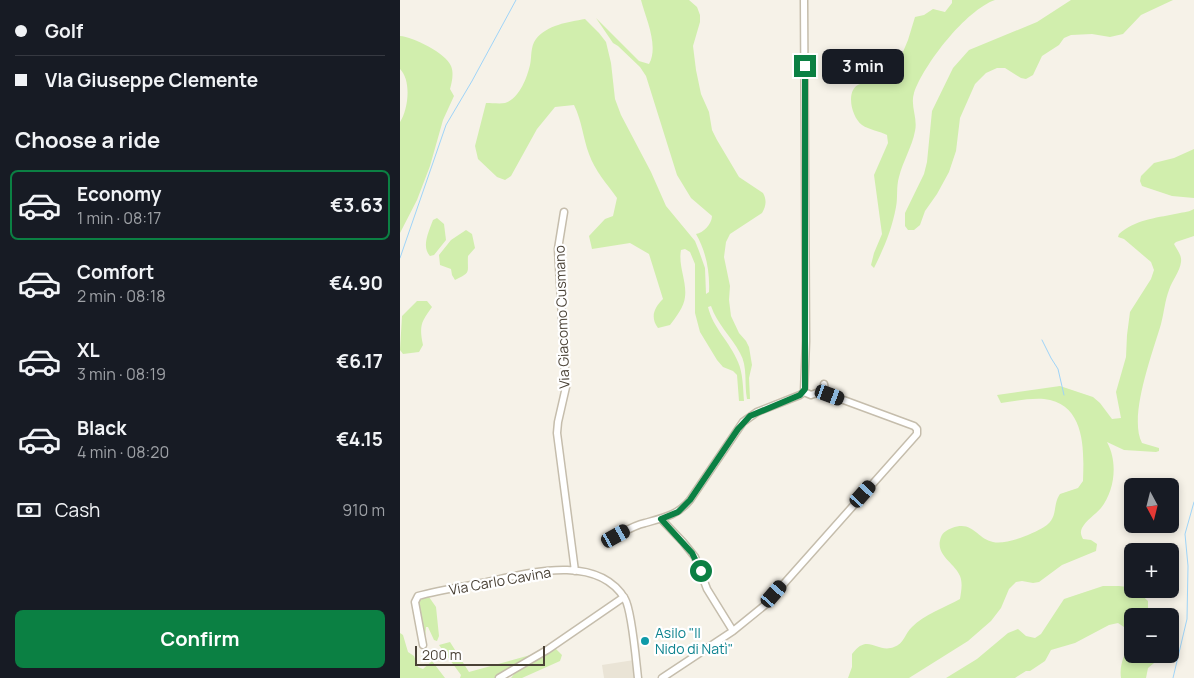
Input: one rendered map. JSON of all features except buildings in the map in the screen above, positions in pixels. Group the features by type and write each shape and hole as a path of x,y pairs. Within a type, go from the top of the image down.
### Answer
{"street":[{"path":"804,0 806,350 804,392"},
{"name":"Via Giacomo Cusmano","path":"564,212 558,249 566,387 557,433 575,571"},
{"path":"662,678 733,631 765,605 918,432 914,426 830,395 824,387 811,394 804,392"},
{"path":"616,536 643,523 661,519 678,512 690,500 738,429 750,416 804,392"},
{"path":"661,519 692,553 707,589 733,631"},
{"name":"Via Carlo Cavina","path":"423,645 415,602 418,596 539,571 575,571 604,578 613,584 624,597"},
{"path":"499,678 546,650 624,597 628,607 638,678"}],"shaded area":[{"path":"634,660 636,678 604,678 602,665"}],"green space":[{"path":"641,0 689,0 697,7 700,22 693,46 701,94 709,112 712,130 739,177 763,193 765,198 765,206 762,213 730,234 726,242 724,257 730,286 731,316 739,333 749,347 752,365 749,378 750,399 747,399 745,369 742,358 717,319 711,306 708,307 710,315 740,366 744,401 739,401 737,375 723,367 700,332 695,313 695,264 690,252 685,249 681,250 680,256 685,285 683,304 670,325 658,328 654,320 654,313 663,299 649,254 630,243 592,249 589,236 605,219 613,216 617,198 594,166 574,105 555,107 537,129 511,176 505,180 497,177 478,159 475,146 486,103 505,103 518,93 529,70 533,45 541,34 552,27 585,19 606,42 611,63 615,99 621,115 651,172 666,206 695,241 705,268 706,294 709,292 707,262 696,234 707,228 712,216 691,198 677,175 646,76 640,67 613,43 596,18 639,61 649,64 652,57 652,41"},
{"path":"952,0 995,0 984,6 959,26 936,53 919,81 913,98 916,121 914,137 899,177 897,204 892,223 874,268 871,265 882,234 874,175 888,143 887,135 865,127 858,121 851,103 852,91 860,84 892,78 908,40 915,17 924,15 933,9 945,12 952,3"},
{"path":"1071,0 1173,0 1141,15 1123,34 1110,37 1092,34 1071,35 1064,38 1059,45 1042,56 1033,75 1026,79 1005,68 997,68 986,73 975,84 960,118 956,151 949,172 925,211 920,225 914,230 908,230 905,226 905,213 924,174 932,111 953,68 969,50 1037,22"},
{"path":"400,36 413,39 428,46 448,61 452,72 450,89 454,96 443,120 430,166 417,200 400,233 400,122 408,96 404,74 400,69"},
{"path":"1194,149 1194,198 1172,196 1142,186 1141,176 1154,163 1174,158"},
{"path":"1194,209 1194,236 1174,244 1181,257 1181,262 1170,287 1140,401 1138,432 1142,443 1159,448 1159,451 1124,450 1107,442 1113,458 1112,484 1106,501 1086,522 1081,531 1083,539 1091,540 1097,544 1096,551 1062,565 1039,582 1016,582 1009,589 1001,608 991,621 968,641 909,678 848,678 852,667 852,654 858,648 868,644 883,648 897,646 917,623 928,615 960,599 962,585 960,576 940,549 941,537 945,531 965,526 988,540 998,543 1026,536 1039,530 1052,520 1060,494 1078,488 1083,481 1082,443 1080,430 1068,410 1058,403 1044,399 1001,403 997,395 1060,386 1093,397 1112,419 1121,418 1116,392 1126,357 1130,312 1151,279 1154,270 1151,262 1124,239 1118,237 1119,234 1125,229 1153,218"},
{"path":"437,218 444,224 446,240 434,255 430,256 427,252 426,244 433,220"},
{"path":"466,230 472,234 475,248 468,256 468,271 455,280 451,269 440,265 439,255 451,240"},
{"path":"417,301 427,301 432,307 422,324 423,345 419,352 403,354 400,350 402,316"},
{"path":"1103,586 1124,587 1124,598 1145,598 1148,601 1148,608 1124,608 1124,627 1118,623 1109,625 1075,643 1051,650 1045,661 1015,678 946,678 977,659 1008,633 1018,629 1026,636 1035,638 1041,634 1064,599"},
{"path":"429,597 436,607 439,636 437,641 434,640 428,627 426,627 425,638 423,636 418,603 419,600"},
{"path":"400,633 403,635 408,652 414,656 418,667 423,669 432,661 445,678 400,678"},
{"path":"450,642 469,672 534,654 497,678 460,678 461,675 439,645"},
{"path":"555,648 562,655 560,661 522,678 511,678 515,673"},
{"path":"1124,655 1124,663 1154,663 1148,668 1146,678 1121,678 1121,665"}],"waterway":[{"path":"400,258 446,125 516,0"},
{"path":"1042,340 1058,369 1064,395"},
{"path":"1173,678 1187,619 1188,566 1185,534 1194,502"}],"place":[{"name":"Asilo \"Il Nido di Natì\"","path":"645,641"}],"route":[{"path":"701,571 692,553 661,519 678,512 690,500 743,422 757,412 802,394 805,389 805,66"}]}
